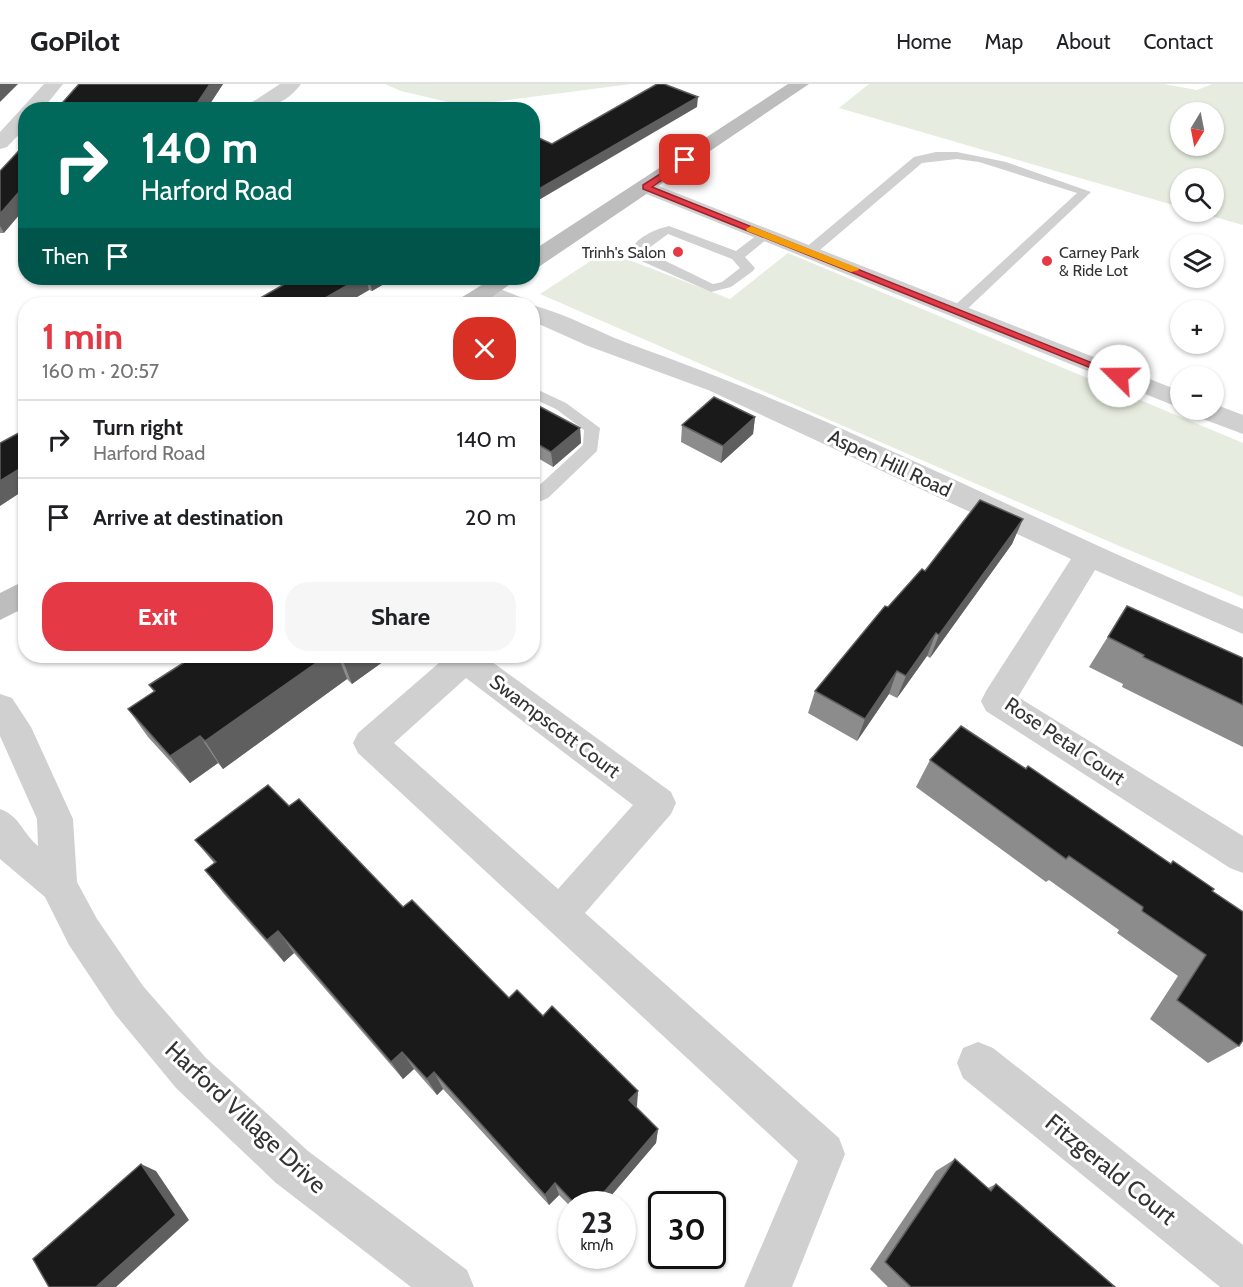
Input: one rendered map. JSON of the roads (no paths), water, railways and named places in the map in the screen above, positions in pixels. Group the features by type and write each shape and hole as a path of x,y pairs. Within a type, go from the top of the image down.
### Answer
{"main road":[{"path":"540,256 800,84"},
{"path":"478,297 497,285"},
{"path":"0,608 18,596"}],"street":[{"path":"38,102 54,84"},
{"path":"264,102 292,84"},
{"path":"0,143 18,124"},
{"path":"646,187 1170,396"},
{"path":"488,291 501,297"},
{"name":"Aspen Hill Road","path":"540,316 597,342 717,384 1243,622"},
{"path":"1224,418 1243,425"},
{"name":"Rose Petal Court","path":"1089,554 998,701 1243,856"},
{"name":"Swampscott Court","path":"460,663 370,743 823,1154 768,1287"},
{"name":"Swampscott Court","path":"470,663 658,803 559,915"},
{"name":"Harford Village Drive","path":"0,708 19,737 55,819 58,885"},
{"name":"Harford Village Drive","path":"0,825 14,849 58,885 83,932 129,1000 191,1073 292,1167 450,1287"},
{"name":"Fitzgerald Court","path":"978,1063 1243,1275"}],"lane":[{"path":"809,252 918,160 928,156 965,156 1085,192 957,311"},
{"path":"669,231 737,256 748,267 728,285 711,288 642,256 638,248 659,233 669,231"},
{"path":"737,256 766,235"},
{"path":"540,396 561,406 592,428 591,447 540,495"}],"place":[{"name":"Trinh's Salon","path":"678,252"},
{"name":"Carney Park & Ride Lot","path":"1047,261"}]}
